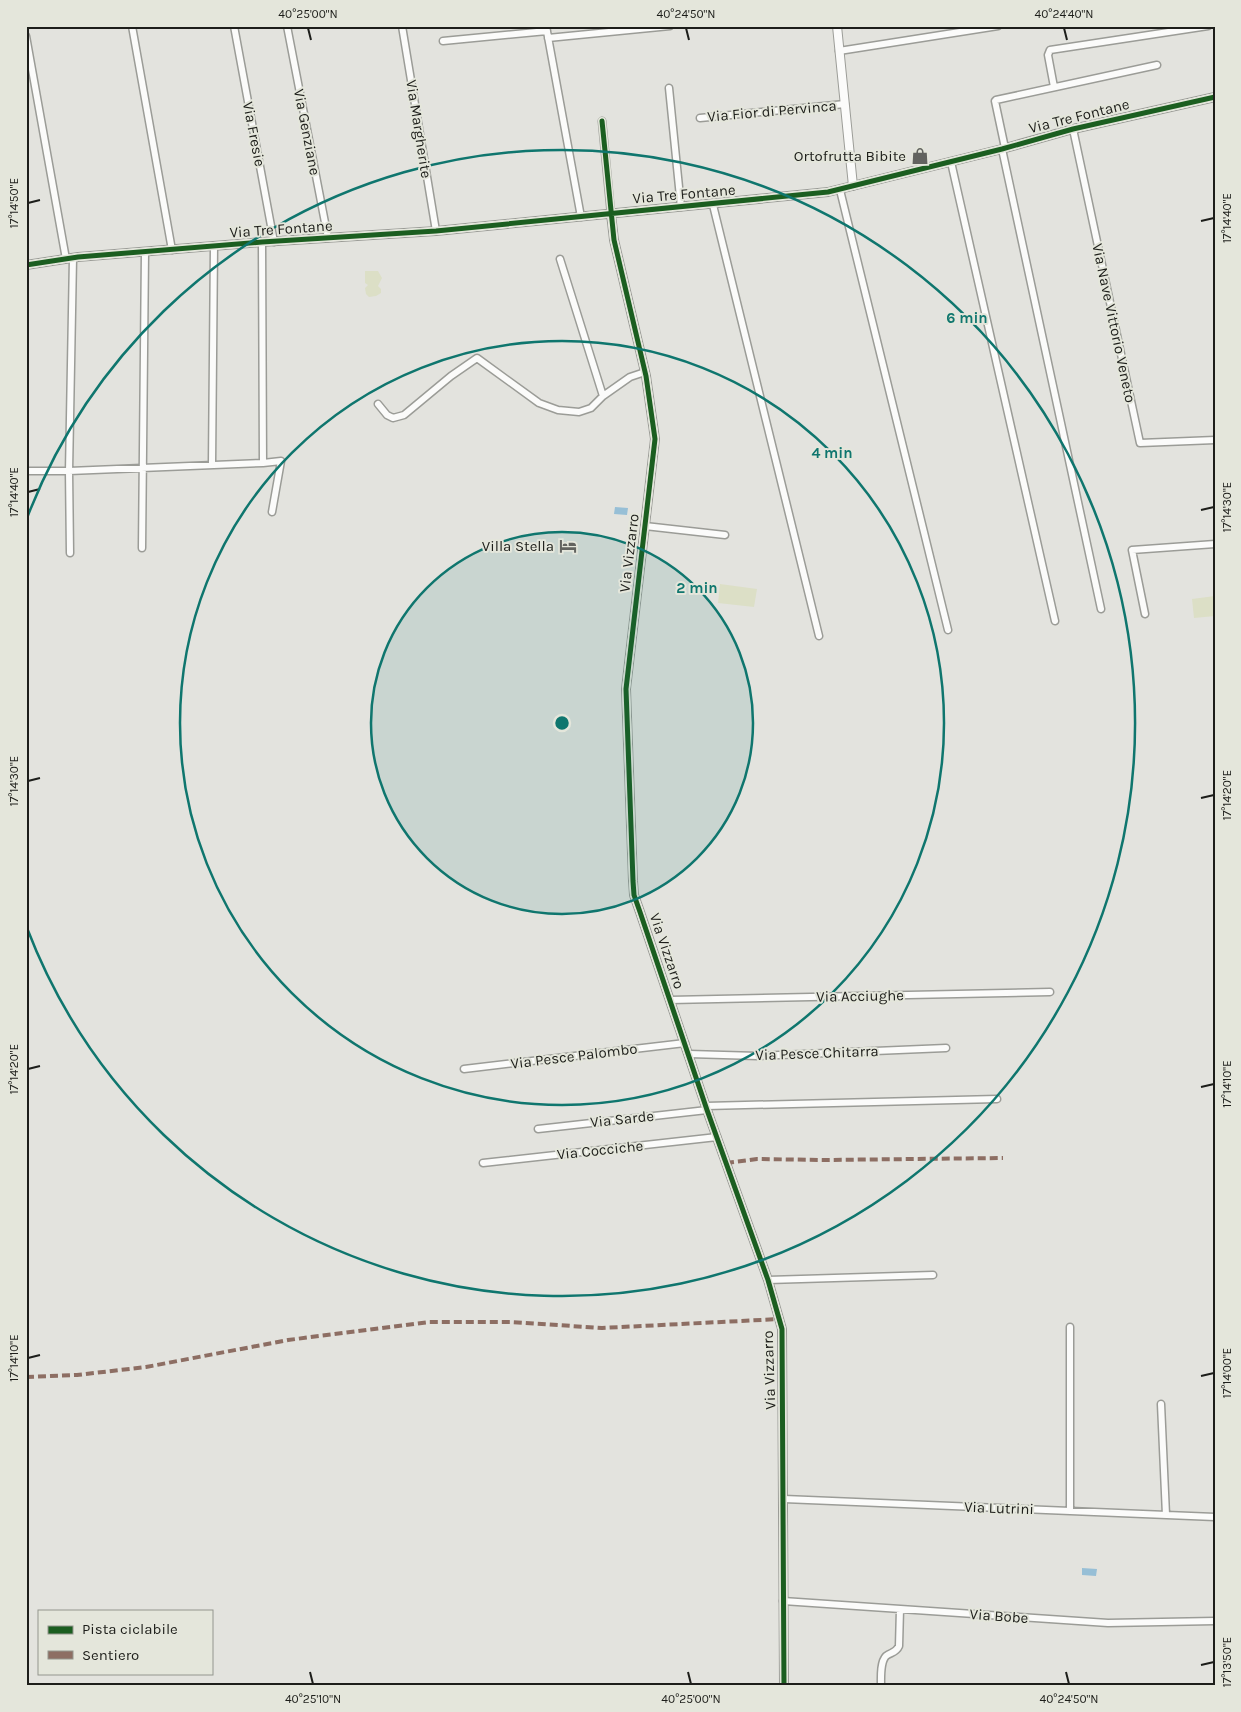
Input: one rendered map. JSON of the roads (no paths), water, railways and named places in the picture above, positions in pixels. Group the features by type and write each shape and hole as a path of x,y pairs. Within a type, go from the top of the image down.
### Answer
{"street":[{"path":"132,26 172,250"},
{"name":"Via Fresie","path":"234,26 274,242"},
{"name":"Via Genziane","path":"287,26 328,238"},
{"name":"Via Margherite","path":"402,26 436,232"},
{"path":"443,41 547,32 670,26"},
{"path":"837,26 853,186"},
{"path":"839,51 998,26"},
{"path":"1054,87 1048,55 1050,50 1208,26"},
{"path":"547,32 581,217"},
{"path":"26,36 69,258 70,552"},
{"path":"1101,609 995,101 1158,65"},
{"path":"669,88 681,207"},
{"name":"Via Tre Fontane","path":"26,265 69,258 262,242 436,232 712,205 840,190 1004,149 1073,129 1215,97"},
{"name":"Via Fior di Pervinca","path":"700,118 845,104"},
{"path":"602,121 611,214"},
{"name":"Via Nave Vittorio Veneto","path":"1073,129 1140,443 1215,440"},
{"path":"951,162 1055,621"},
{"path":"840,190 948,630"},
{"path":"712,205 819,636"},
{"name":"Via Vizzarro","path":"611,214 614,240 645,372 656,440 626,689 633,881 637,904 706,1108 768,1280 782,1329 784,1686"},
{"path":"262,242 264,463"},
{"path":"212,465 214,246"},
{"path":"142,548 144,252"},
{"path":"560,259 603,396"},
{"path":"378,404 387,415 393,418 404,415 445,381 477,358 539,403 558,410 585,411 630,377 645,372"},
{"path":"26,470 69,471 281,461 272,512"},
{"path":"645,526 725,535"},
{"path":"1145,614 1132,550 1215,544"},
{"name":"Via Acciughe","path":"670,1000 1050,992"},
{"name":"Via Pesce Palombo","path":"464,1069 685,1043"},
{"name":"Via Pesce Chitarra","path":"688,1054 758,1056 946,1048"},
{"name":"Via Sarde","path":"538,1129 706,1108 997,1099"},
{"name":"Via Cocciche","path":"483,1162 717,1137"},
{"path":"768,1280 933,1275"},
{"path":"1070,1327 1070,1511"},
{"path":"1161,1404 1166,1515"},
{"name":"Via Lutrini","path":"784,1499 1215,1517"},
{"name":"Via Bobe","path":"783,1601 1108,1623 1215,1621"},
{"path":"881,1686 883,1660 896,1651 899,1646 900,1609"}],"water":[{"path":"615,507 628,508 627,515 614,514"},
{"path":"1082,1568 1097,1569 1096,1576 1082,1575"}],"place":[{"name":"Ortofrutta Bibite","path":"920,156"},
{"name":"Villa Stella","path":"568,546"}]}
